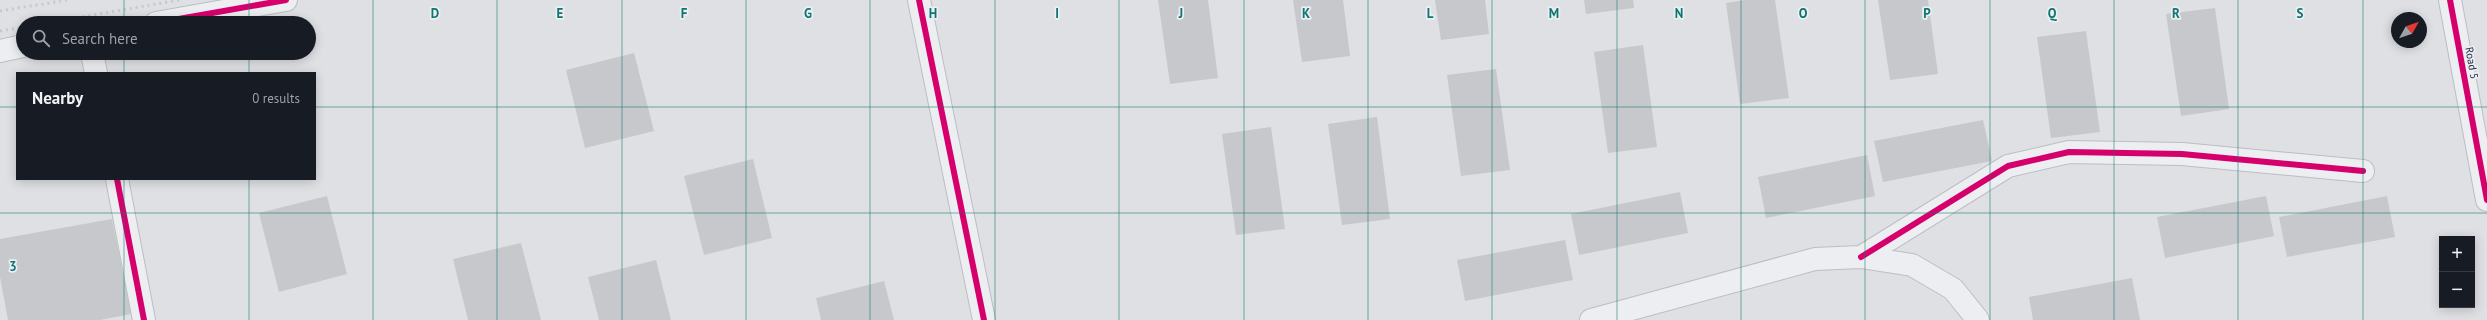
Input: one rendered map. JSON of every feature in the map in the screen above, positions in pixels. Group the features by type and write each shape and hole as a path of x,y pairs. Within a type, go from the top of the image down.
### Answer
{"street":[{"path":"196,16 286,0"},
{"path":"920,0 984,320"},
{"name":"Road 5","path":"2450,0 2487,200"},
{"path":"0,50 16,47"},
{"path":"93,60 96,72"},
{"path":"1861,257 2008,166 2069,152 2182,154 2363,171"},
{"path":"117,180 144,320"},
{"path":"1591,320 1815,259 1861,257 1912,265 1953,289 1978,320"}],"building":[{"path":"1158,0 1208,0 1218,78 1170,84"},
{"path":"1293,0 1343,0 1350,56 1302,62"},
{"path":"1435,0 1485,0 1489,34 1441,40"},
{"path":"1584,0 1633,0 1634,8 1586,14"},
{"path":"1745,0 1775,0 1789,98 1740,104 1726,3"},
{"path":"1878,0 1928,0 1938,74 1890,80"},
{"path":"2215,8 2229,109 2181,116 2166,14"},
{"path":"2086,31 2100,132 2051,138 2037,37"},
{"path":"1643,45 1657,147 1608,153 1594,52"},
{"path":"634,53 654,131 585,148 566,70"},
{"path":"1496,69 1510,170 1461,176 1447,75"},
{"path":"1377,117 1390,219 1342,225 1328,124"},
{"path":"1983,120 1992,161 1883,182 1874,141"},
{"path":"1271,127 1285,229 1236,235 1222,134"},
{"path":"1867,155 1875,196 1766,218 1758,177"},
{"path":"753,159 772,238 704,255 684,176"},
{"path":"1680,192 1688,233 1579,255 1571,214"},
{"path":"327,196 347,274 279,292 259,213"},
{"path":"2266,196 2274,236 2165,258 2157,217"},
{"path":"2387,196 2395,237 2287,257 2279,217"},
{"path":"112,219 131,314 100,320 8,320 0,277 0,239"},
{"path":"1565,240 1573,280 1465,301 1457,260"},
{"path":"521,243 541,320 468,320 453,259"},
{"path":"656,260 671,320 599,320 588,277"},
{"path":"2132,278 2140,320 2033,320 2029,297"},
{"path":"884,281 894,320 821,320 816,298"}],"railway":[{"path":"0,11 67,0"},
{"path":"87,16 179,0"},
{"path":"0,31 16,28"}],"cycle path":[{"path":"196,16 286,0"},
{"path":"919,0 984,320"},
{"path":"2450,0 2487,200"},
{"path":"1861,257 2008,166 2069,152 2182,154 2363,171"},
{"path":"117,180 144,320"}]}
